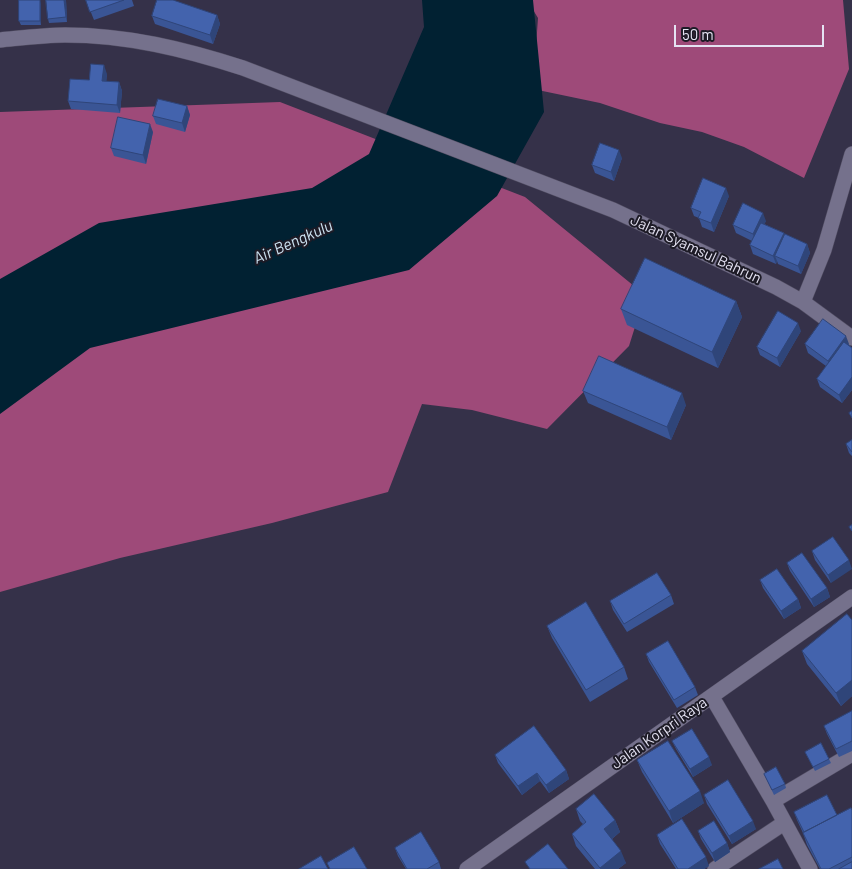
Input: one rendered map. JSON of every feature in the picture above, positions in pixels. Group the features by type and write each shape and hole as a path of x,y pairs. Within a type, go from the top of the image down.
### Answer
{"street":[{"name":"Jalan Syamsul Bahrun","path":"0,40 64,35 118,37 198,53 243,68 613,210 776,287 803,302 852,338"},
{"path":"803,302 824,250 852,154"},
{"name":"Jalan Korpri Raya","path":"467,869 852,597"},
{"path":"712,697 773,801 810,869"},
{"path":"773,801 852,754"},
{"path":"715,869 784,823"}],"shaded area":[{"path":"527,0 843,0 849,69 804,178 744,147 702,132 660,123 600,103 533,89 538,18"},
{"path":"280,102 525,197 645,295 629,346 547,429 472,410 422,404 388,492 272,523 120,558 0,592 0,112"}],"water":[{"name":"Air Bengkulu","path":"422,0 533,0 544,112 497,196 409,270 90,348 0,414 0,279 99,223 312,188 369,154 424,27"}],"building":[{"path":"19,0 40,0 40,21 19,21"},
{"path":"46,0 64,0 66,17 48,19"},
{"path":"86,0 124,0 90,12"},
{"path":"157,0 173,0 217,15 210,35 152,16"},
{"path":"91,64 104,65 102,81 119,82 117,105 68,101 70,79 89,80"},
{"path":"158,99 187,106 182,123 153,116"},
{"path":"118,117 150,124 143,155 111,148"},
{"path":"600,143 619,150 611,172 592,165"},
{"path":"703,178 726,188 711,223 698,218 701,212 691,208"},
{"path":"743,203 763,213 753,234 733,225"},
{"path":"761,223 784,233 773,256 750,245"},
{"path":"785,234 807,244 798,266 775,256"},
{"path":"645,258 736,301 712,352 621,309"},
{"path":"778,311 798,323 777,358 757,347"},
{"path":"823,319 846,336 828,361 805,344"},
{"path":"844,342 852,348 852,377 839,395 817,379"},
{"path":"599,356 682,393 667,427 583,391"},
{"path":"852,440 852,452 846,444"},
{"path":"833,537 849,560 828,575 812,551"},
{"path":"802,553 827,588 811,599 787,563"},
{"path":"777,569 798,599 781,611 760,580"},
{"path":"657,573 671,595 624,624 610,601"},
{"path":"586,602 624,667 586,690 547,626"},
{"path":"847,614 852,620 852,680 836,693 802,651"},
{"path":"668,641 695,687 674,700 646,654"},
{"path":"852,711 852,741 836,749 824,726"},
{"path":"534,726 566,770 546,785 537,773 518,786 495,755"},
{"path":"692,729 709,757 690,769 672,741"},
{"path":"668,741 700,791 669,811 637,760"},
{"path":"821,743 829,759 813,767 805,752"},
{"path":"776,767 785,784 772,790 764,774"},
{"path":"728,780 753,821 729,836 704,795"},
{"path":"594,794 615,820 604,829 621,851 600,868 572,834 586,822 576,809"},
{"path":"827,795 837,815 804,832 794,812"},
{"path":"851,808 852,857 829,869 821,869 803,833"},
{"path":"682,819 706,857 688,869 678,869 657,835"},
{"path":"714,821 727,843 712,853 698,831"},
{"path":"421,832 439,862 427,869 407,869 395,848"},
{"path":"548,844 568,869 530,869 525,862"},
{"path":"354,847 367,869 330,869 327,863"},
{"path":"321,856 328,869 299,869"},
{"path":"778,859 783,869 759,869"},
{"path":"852,862 852,869 839,869"}]}
